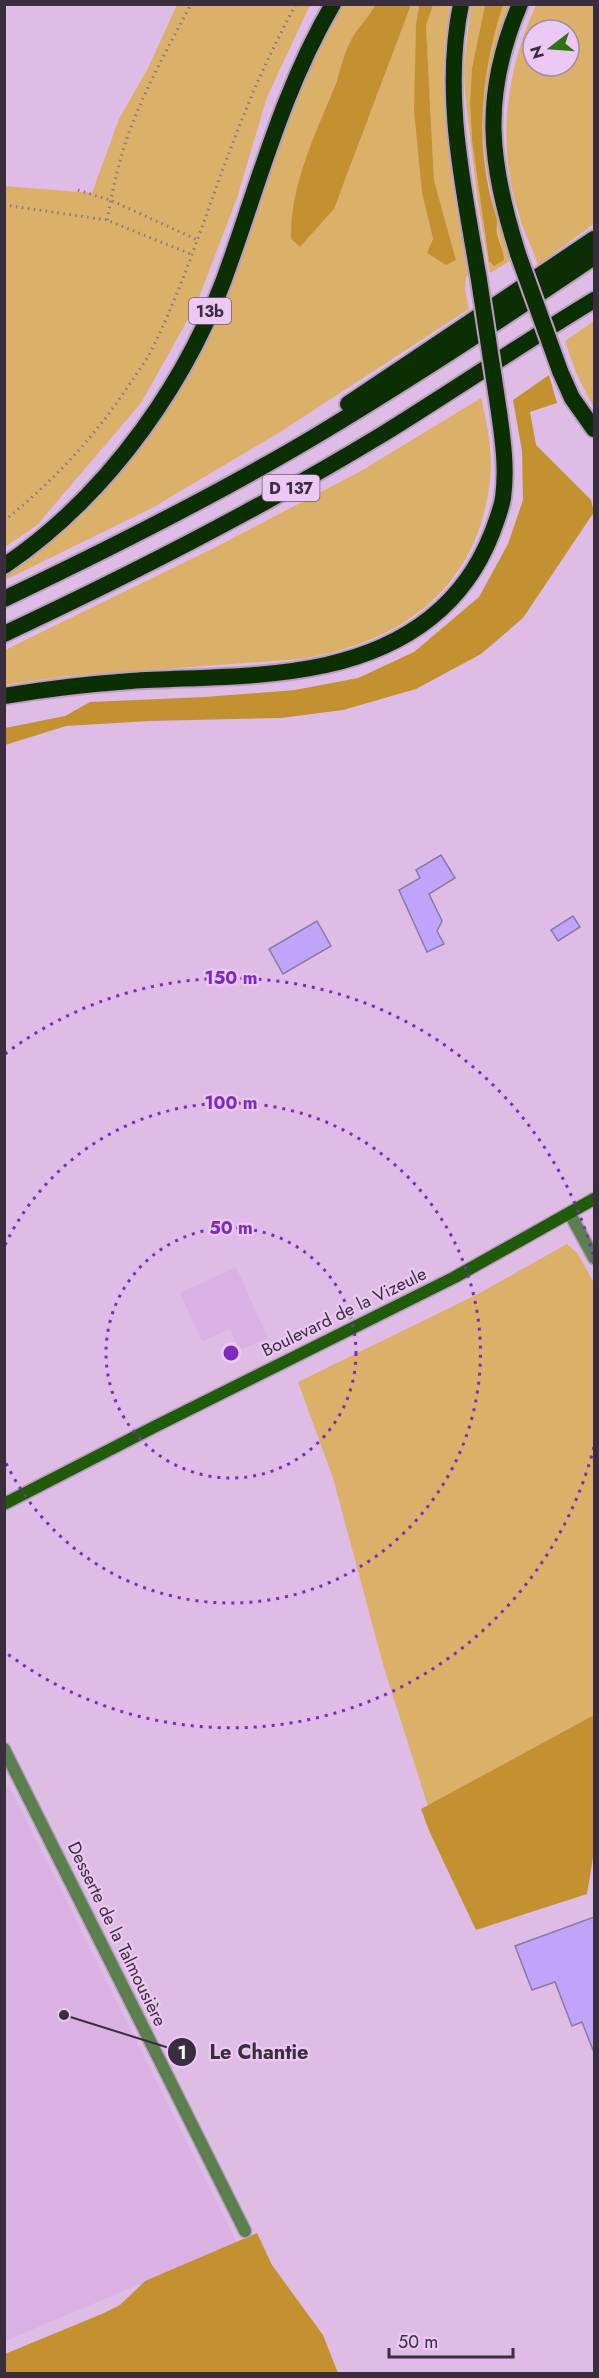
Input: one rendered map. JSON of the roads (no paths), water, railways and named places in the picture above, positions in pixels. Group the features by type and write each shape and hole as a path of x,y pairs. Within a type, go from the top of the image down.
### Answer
{"highway":[{"name":"13b","path":"4,566 57,523 109,472 169,391 186,362 218,294 290,88 333,4"},
{"path":"4,696 120,682 256,674 302,669 349,659 402,639 420,627 452,598 471,574 486,548 503,500 505,464 453,102 454,56 461,4"},
{"path":"520,4 501,64 493,119 495,164 499,188 518,254 560,371 572,398 594,429"},
{"path":"224,488 594,239"},
{"name":"D 137","path":"4,599 224,488 404,382 594,257"},
{"name":"D 137","path":"4,634 94,592 312,476 383,434 594,298"}],"main road":[{"name":"Boulevard de la Vizeule","path":"4,1504 455,1277 570,1215 594,1199"}],"street":[{"path":"570,1215 594,1258"},
{"name":"Desserte de la Talmousière","path":"4,1749 245,2232"}],"place":[{"name":"Le Chantie","path":"64,2015"}]}
